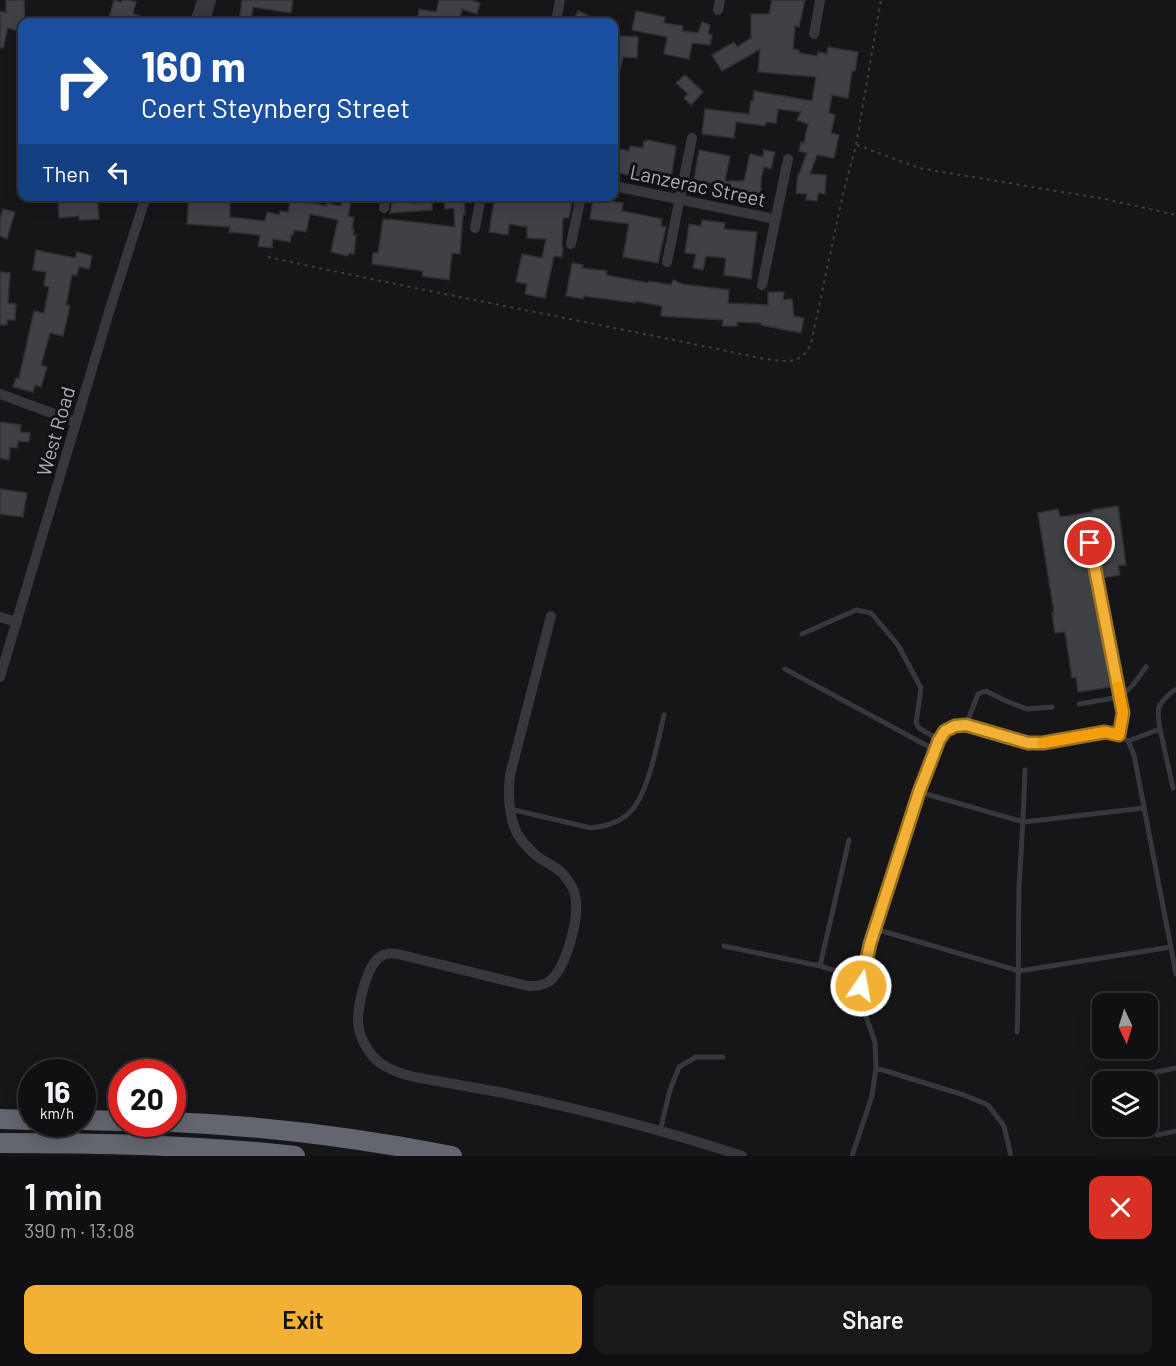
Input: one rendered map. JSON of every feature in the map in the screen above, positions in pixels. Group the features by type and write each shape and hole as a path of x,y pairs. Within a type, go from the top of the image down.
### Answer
{"highway":[{"path":"0,1119 18,1120"},
{"path":"186,1123 312,1134 452,1156"},
{"path":"0,1143 176,1146 295,1156"}],"street":[{"path":"196,18 202,0"},
{"path":"206,18 211,0"},
{"path":"557,18 560,0"},
{"path":"814,34 820,0"},
{"path":"667,262 692,138"},
{"path":"762,285 788,159"},
{"name":"Lanzerac Street","path":"618,187 776,219"},
{"name":"West Road","path":"0,677 144,201"},
{"path":"384,208 385,201"},
{"path":"476,228 480,201"},
{"path":"572,244 580,201"},
{"path":"0,394 76,422"},
{"path":"551,616 510,775 509,791 512,822 518,836 537,856 566,878 575,896 571,942 560,969 549,982 538,986 528,986 390,953 379,957 368,974 358,1016 358,1028 373,1056 383,1065 398,1072 417,1078 567,1107 660,1131 742,1156"},
{"path":"0,617 17,622"}],"lane":[{"path":"1086,522 1123,713 1119,735"},
{"path":"802,634 856,610 871,613 898,645 921,688 916,723 919,728 939,740"},
{"path":"1079,704 1120,697 1133,685 1146,667"},
{"path":"785,669 935,750"},
{"path":"1173,788 1157,711 1161,701 1176,690"},
{"path":"966,725 978,694 986,691 1027,709 1052,707"},
{"path":"510,809 591,828 617,822 631,812 639,800 664,716"},
{"path":"852,1156 872,1096 876,1068 875,1042 863,1008 862,979 874,929 919,792 939,740 945,731 955,726 966,725 1028,743 1043,743 1105,732 1119,735 1128,741 1134,755 1176,974"},
{"path":"1128,741 1160,729"},
{"path":"1017,1032 1019,889 1025,770"},
{"path":"919,792 1024,822 1144,808"},
{"path":"820,966 849,840"},
{"path":"874,929 1019,971 1171,947"},
{"path":"724,946 820,966 862,979"},
{"path":"660,1131 670,1090 679,1067 696,1057 723,1057"},
{"path":"876,1068 964,1095 988,1105 1004,1126 1011,1156"},
{"path":"1158,1072 1176,1068"},
{"path":"1158,1135 1176,1131"}],"path":[{"path":"856,145 919,168 1105,199 1176,215"}],"building":[{"path":"6,0 24,0 25,18 18,18 18,31 8,28 3,48 0,48 0,11 6,13"},
{"path":"114,0 121,2 128,0 136,2 133,14 147,18 109,18"},
{"path":"242,0 293,0 291,13 253,7 252,18 240,18"},
{"path":"439,0 471,0 480,3 477,14 462,9 460,18 418,18 419,9 436,12"},
{"path":"772,0 805,0 799,27 795,26 793,49 799,50 799,53 817,56 818,52 827,54 828,47 858,52 855,71 852,71 848,98 832,95 829,113 835,115 831,133 839,135 834,158 817,155 810,174 826,175 825,194 818,193 817,201 806,200 807,194 796,193 798,174 807,153 799,151 801,142 804,143 808,124 797,120 801,112 778,109 776,123 766,122 765,126 736,122 734,138 702,134 705,109 749,114 754,91 812,101 816,77 758,72 760,49 722,71 712,55 734,42 737,47 751,38 751,14 769,14"},
{"path":"578,11 595,18 575,18"},
{"path":"636,11 665,17 664,23 683,26 682,31 698,33 702,22 710,25 708,34 712,35 710,45 692,43 689,59 664,54 667,37 632,30"},
{"path":"618,36 638,37 637,58 623,57 618,79"},
{"path":"685,75 703,92 691,105 684,98 688,94 676,83"},
{"path":"644,141 676,146 670,185 638,180 638,177 618,173 618,149 629,151 630,146 643,148"},
{"path":"699,150 730,156 725,181 744,181 750,154 763,157 764,150 775,152 771,169 764,167 761,197 737,197 737,194 715,190 717,184 694,180"},
{"path":"58,201 97,201 99,219 79,220 79,216 59,218"},
{"path":"189,201 230,201 230,217 265,221 267,212 279,215 280,211 288,212 290,201 341,206 342,201 351,201 348,216 354,218 352,228 354,229 353,235 356,235 354,254 349,253 348,256 331,252 338,220 310,214 306,232 294,230 290,242 273,239 272,248 258,246 260,235 229,232 230,227 187,224"},
{"path":"393,201 432,202 432,210 390,213"},
{"path":"444,201 464,201 460,254 452,253 449,280 422,276 423,271 372,264 373,253 378,253 383,219 455,227 454,208 445,209"},
{"path":"494,201 572,201 569,218 563,218 562,257 554,256 545,298 525,294 527,284 516,282 522,254 542,258 546,239 527,238 527,227 509,224 508,235 489,232"},
{"path":"593,201 608,201 623,203 622,211 662,219 661,226 666,227 658,263 623,257 629,224 590,219"},
{"path":"3,209 15,212 7,239 0,236 0,218"},
{"path":"702,220 725,223 724,229 757,232 751,279 724,275 726,258 706,256 703,270 693,268 696,254 685,253 689,224 701,226"},
{"path":"36,250 75,258 77,252 92,256 89,269 79,267 77,275 72,275 66,305 70,306 63,336 50,333 41,365 47,367 41,387 35,385 33,392 13,387 16,378 19,378 34,311 44,313 49,287 44,286 46,272 33,270"},
{"path":"572,263 583,265 582,268 607,271 606,275 648,283 649,281 671,285 673,280 682,284 729,290 728,303 768,305 768,292 784,292 783,300 792,299 794,316 804,318 801,333 761,325 761,323 737,322 737,326 722,326 723,320 661,316 662,306 635,301 635,303 584,296 583,299 566,296"},
{"path":"0,272 10,273 8,303 16,304 15,320 7,320 7,325 0,325"},
{"path":"0,422 21,425 20,432 30,433 29,442 18,441 17,448 10,447 9,460 0,458"},
{"path":"0,489 27,493 23,517 0,514"},
{"path":"1118,506 1126,565 1118,566 1120,575 1102,578 1091,521 1086,517 1081,521 1110,687 1078,692 1076,677 1072,678 1065,632 1055,633 1052,613 1054,613 1038,513 1058,509 1060,517"}],"slow traffic":[{"path":"1042,743 1105,732 1119,735 1123,713 1118,686"}],"route":[{"path":"861,986 870,944 919,792 939,740 945,731 955,726 966,725 1028,743 1043,743 1105,732 1119,735 1123,713 1090,543"}]}
